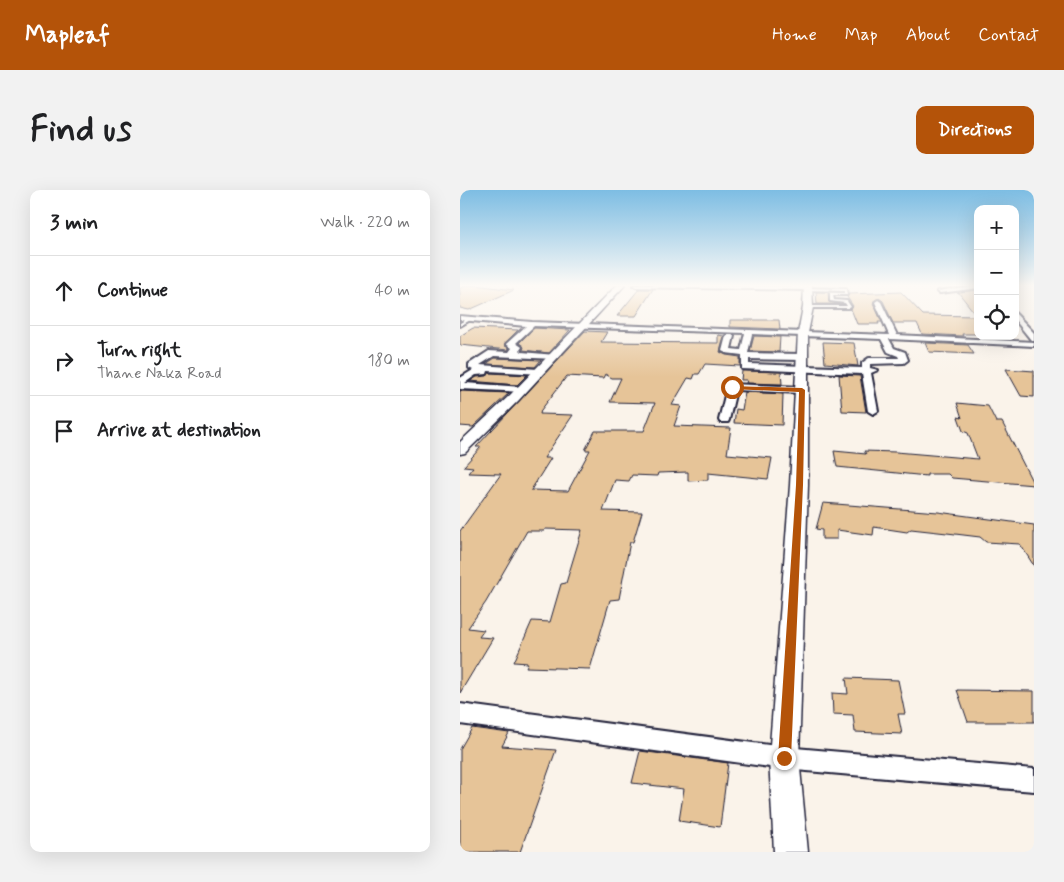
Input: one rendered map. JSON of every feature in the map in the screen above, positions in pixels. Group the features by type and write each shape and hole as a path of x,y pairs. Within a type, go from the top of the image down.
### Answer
{"main road":[{"path":"791,852 784,758 799,485 805,316"}],"street":[{"path":"460,450 522,390 591,316"},
{"path":"803,363 745,357 745,367 747,368 803,363 865,363 904,360 902,354 891,350 882,316"},
{"path":"460,318 532,324 803,333 889,338 1034,338"},
{"path":"1019,320 1034,338"},
{"path":"532,324 510,344 518,347 513,351 554,355"},
{"path":"730,336 726,351 744,353 749,331"},
{"path":"537,374 472,366 492,354 554,355"},
{"path":"865,363 896,370"},
{"path":"865,363 873,411"},
{"path":"460,384 477,371 537,374"},
{"path":"460,384 522,390"},
{"path":"724,420 732,387 802,390"},
{"path":"460,714 784,758 1034,780"}],"lane":[{"path":"460,325 470,320"}],"building":[{"path":"854,316 879,316 882,322 878,322 879,324 857,324"},
{"path":"890,316 974,316 974,334 962,334 963,336 922,334 917,323 893,323"},
{"path":"730,320 779,320 780,329 730,327"},
{"path":"473,328 518,330 505,343 505,346 509,348 508,350 460,345 460,336"},
{"path":"534,328 570,330 549,353 523,350 524,347 519,343"},
{"path":"585,331 607,332 601,342 718,343 718,335 724,336 720,352 740,357 740,366 705,364 699,374 695,374 693,379 688,378 672,405 681,406 674,426 731,428 727,454 772,458 768,479 708,473 708,480 688,481 688,472 658,473 657,476 632,475 629,481 615,480 603,511 642,512 633,542 630,542 619,599 610,600 590,669 526,667 528,663 514,662 532,621 550,622 561,584 566,583 582,530 545,529 544,531 527,531 486,602 468,628 484,630 479,637 493,638 460,693 460,531 501,474 468,473 473,467 464,466 481,447 476,447","holes":["605,374 612,378 621,378 610,402 655,403 644,431 595,431 585,450 590,450 568,491 531,490 551,458 544,458 573,415 540,414 541,410 567,376 603,378"]},
{"path":"754,336 780,337 779,352 750,351"},
{"path":"823,342 854,343 858,366 825,363"},
{"path":"925,343 968,345 974,354 929,352"},
{"path":"495,358 541,360 535,367 486,364"},
{"path":"1006,369 1034,371 1034,397 1021,396"},
{"path":"742,371 781,372 782,384 746,383 747,380 741,380"},
{"path":"489,373 527,375 517,385 470,381 477,377 487,376"},
{"path":"839,375 860,376 866,412 842,411"},
{"path":"460,391 509,393 473,427 460,426"},
{"path":"745,392 783,394 782,425 734,423 736,409 742,410"},
{"path":"957,403 988,406 996,422 1002,422 1034,485 952,478 948,474 927,474 927,476 837,467 834,451 866,454 864,451 896,452 978,459 968,433 963,431 958,417 962,418"},
{"path":"823,503 938,512 1034,525 1034,566 1020,544 986,542 980,537 911,529 907,532 874,527 873,535 837,530 837,539 822,539 822,530 816,529"},
{"path":"846,678 898,680 905,714 898,714 902,734 855,732 853,715 833,714 832,693 848,694"},
{"path":"957,690 1034,691 1034,722 968,722"},
{"path":"472,728 509,733 502,746 556,750 520,852 460,852 460,749"},
{"path":"640,751 728,763 720,827 679,821 684,789 632,783"}],"route":[{"path":"732,387 802,390 799,485 784,758"}]}
